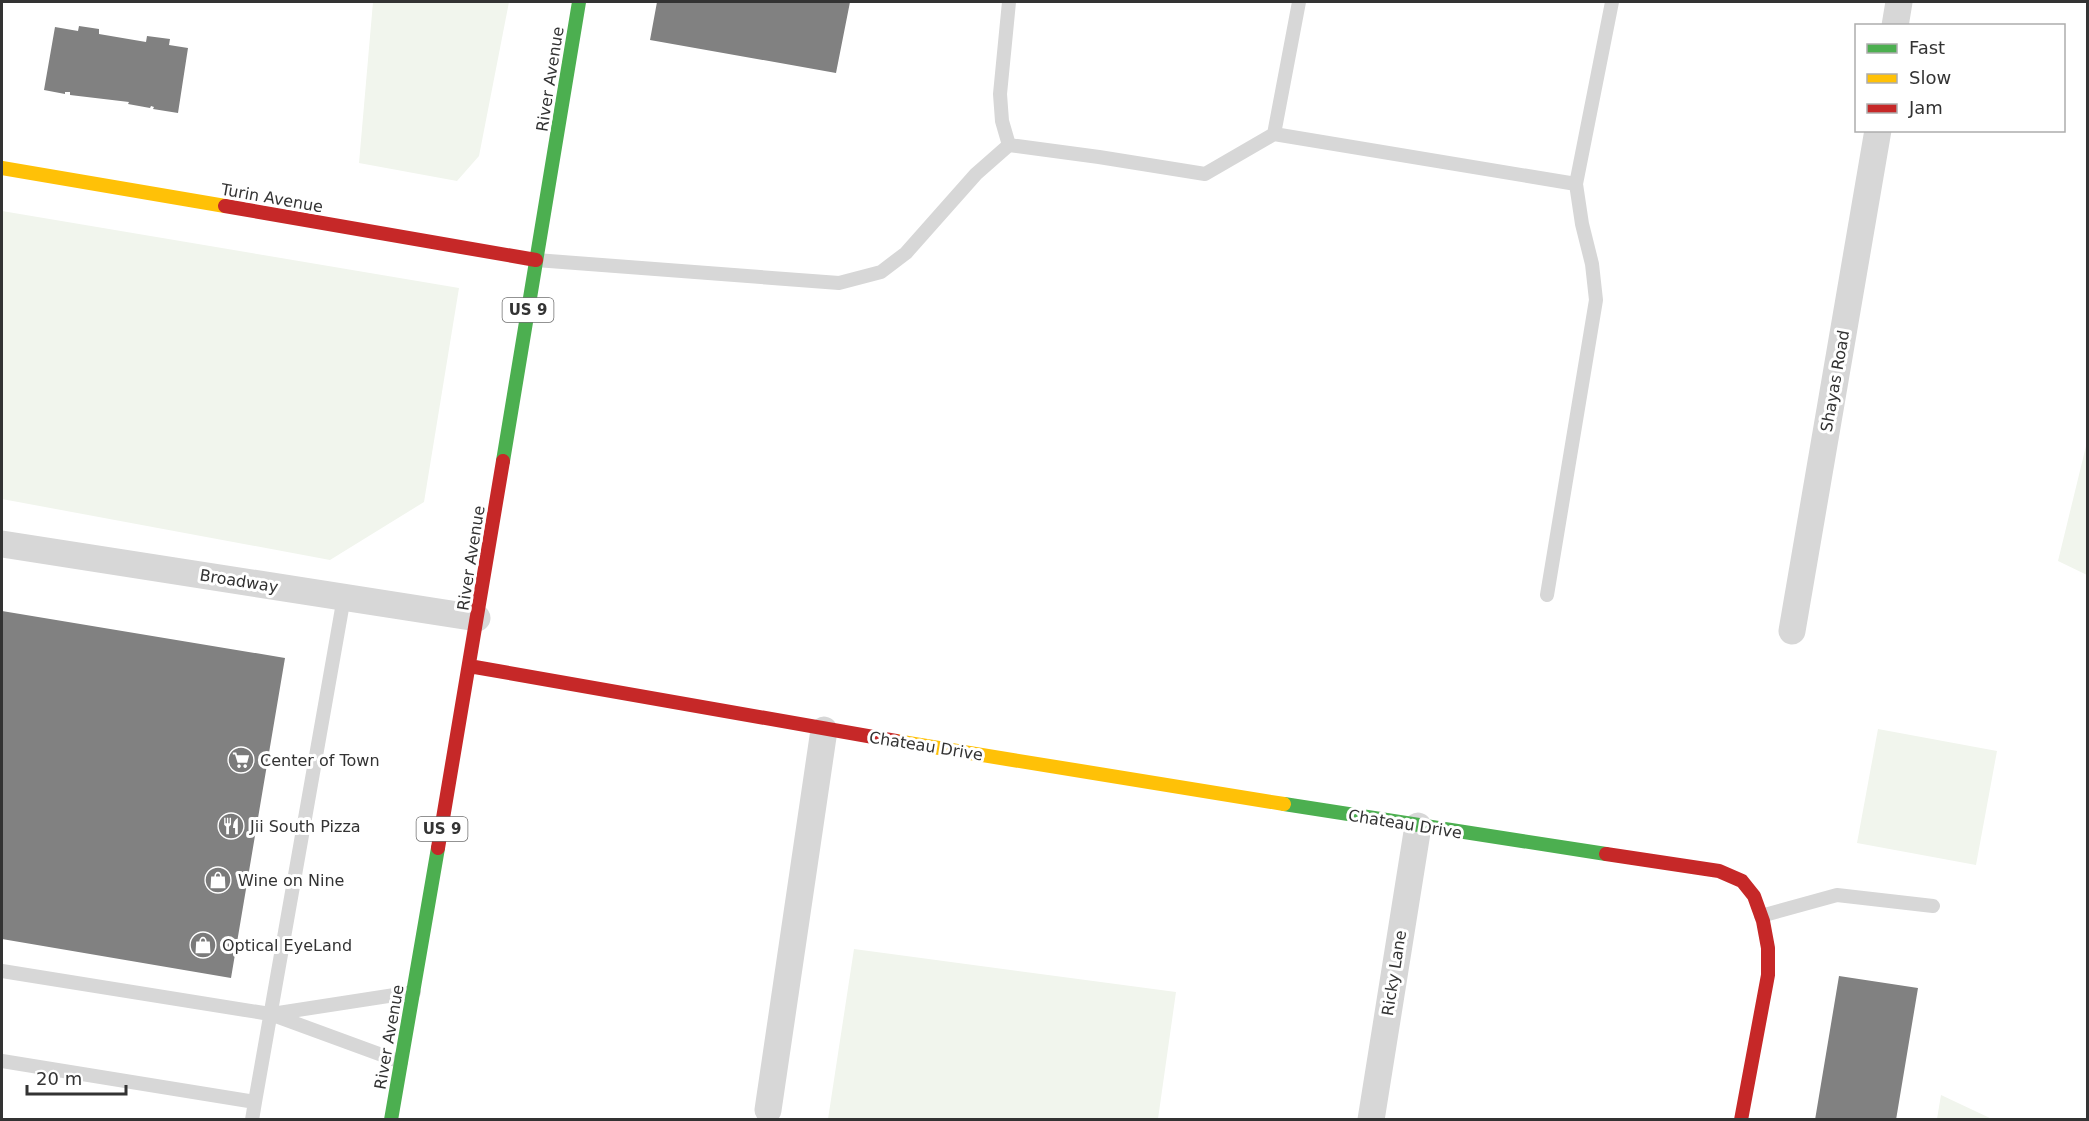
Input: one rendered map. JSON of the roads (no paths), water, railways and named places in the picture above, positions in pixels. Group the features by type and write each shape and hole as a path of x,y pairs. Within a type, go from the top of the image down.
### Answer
{"main road":[{"name":"River Avenue","path":"392,1119 579,2"},
{"name":"Turin Avenue","path":"2,168 536,260"},
{"name":"Chateau Drive","path":"469,666 824,730 1418,826 1719,871 1742,881 1754,896 1768,948 1768,975 1742,1119"}],"street":[{"path":"1895,24 1899,2"},
{"name":"Shayas Road","path":"1792,630 1878,132"},
{"name":"Broadway","path":"2,544 477,618"},
{"path":"768,1110 824,730"},
{"name":"Ricky Lane","path":"1371,1119 1418,826"}],"lane":[{"path":"1008,2 1000,94 1002,121 1009,145"},
{"path":"1274,134 1299,2"},
{"path":"1547,595 1596,300 1592,264 1582,224 1576,184 1612,2"},
{"path":"536,260 838,283 881,272 906,253 976,174 1009,145 1205,174 1274,134 1576,184"},
{"path":"252,1119 344,597"},
{"path":"1761,916 1837,895 1933,906"},
{"path":"2,971 270,1014 402,1062"},
{"path":"270,1014 414,992"},
{"path":"2,1061 255,1102"}],"place":[{"name":"Center of Town","path":"241,760"},
{"name":"Jii South Pizza","path":"231,826"},
{"name":"Wine on Nine","path":"218,880"},
{"name":"Optical EyeLand","path":"203,945"}]}
